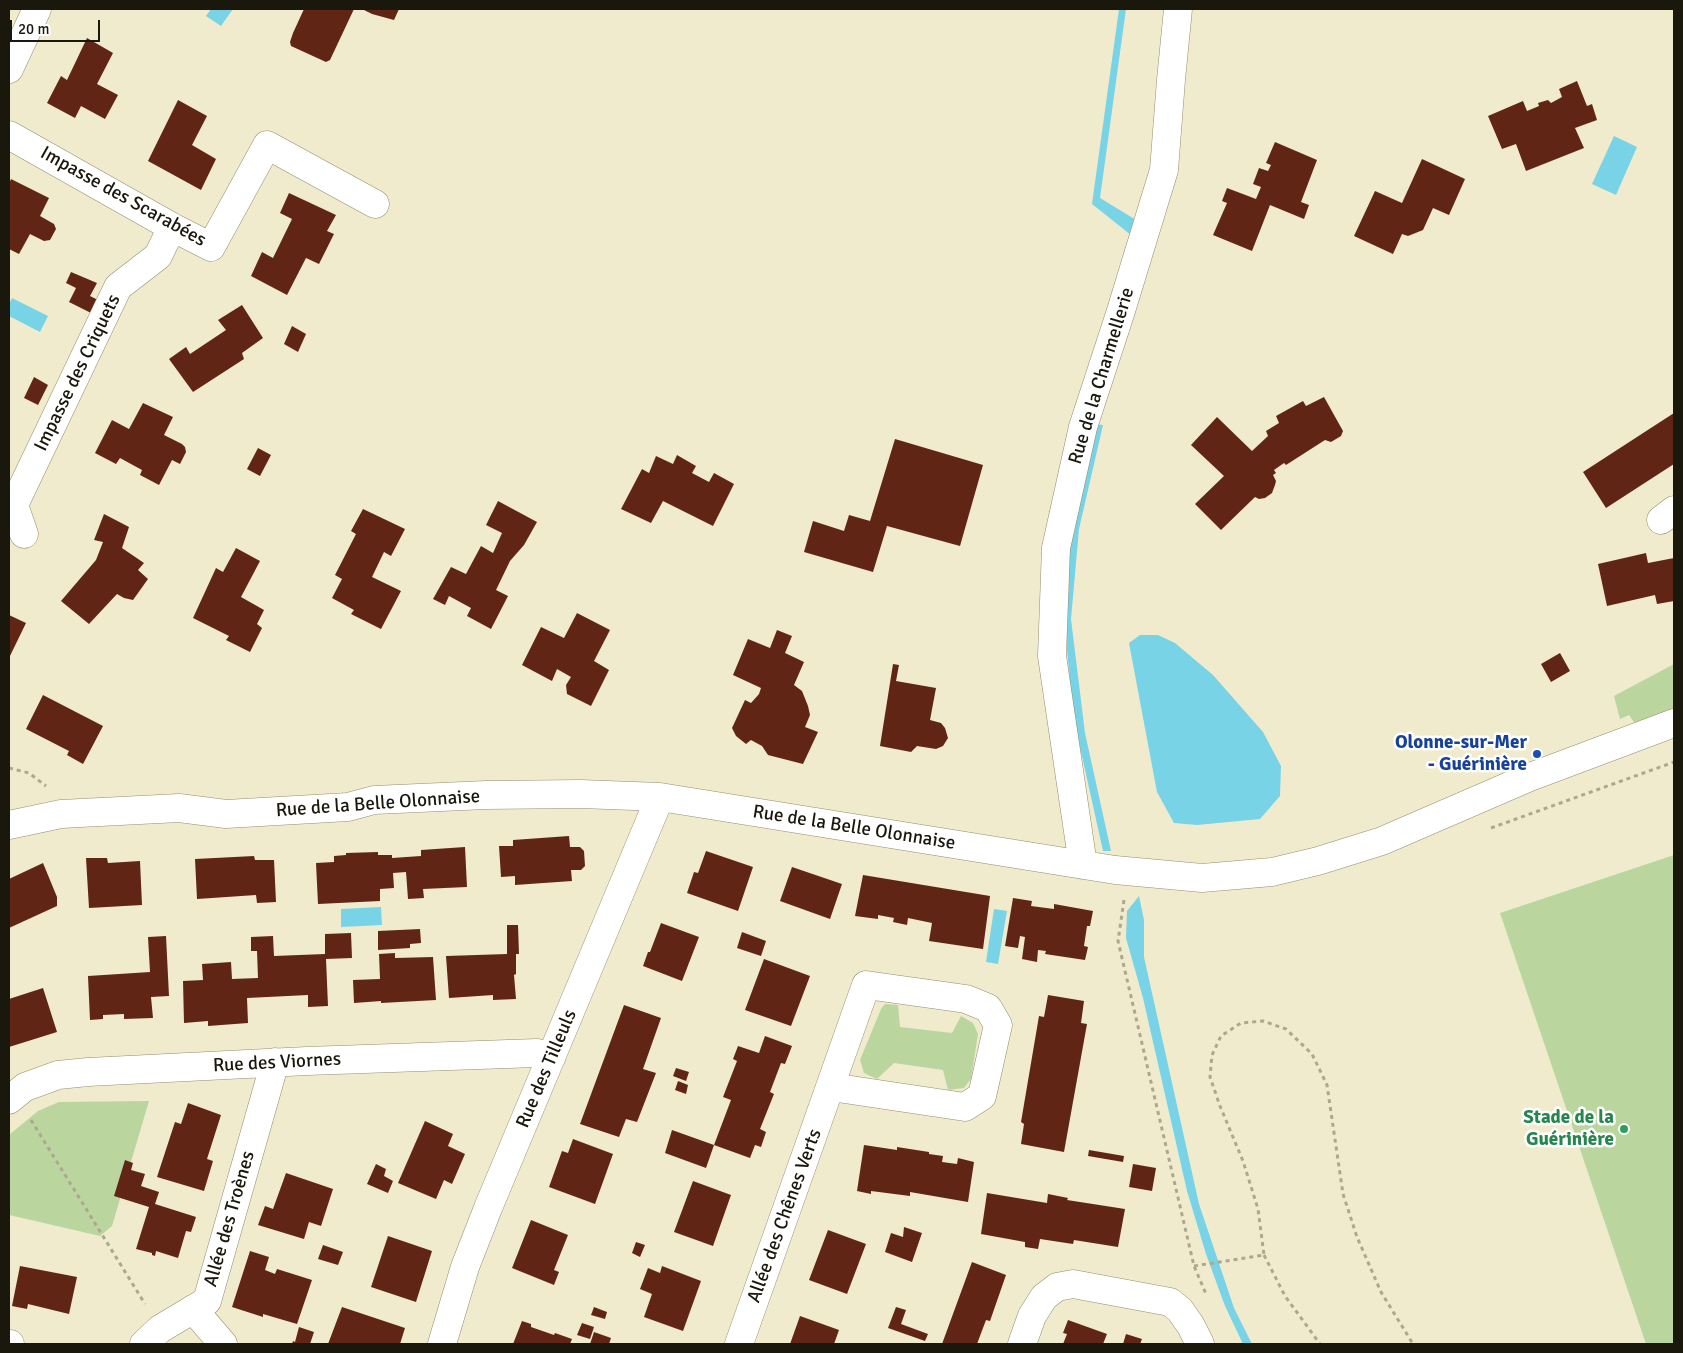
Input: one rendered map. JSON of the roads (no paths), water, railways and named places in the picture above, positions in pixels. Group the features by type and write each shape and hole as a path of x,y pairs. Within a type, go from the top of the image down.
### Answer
{"street":[{"path":"9,69 37,9"},
{"name":"Rue de la Charmellerie","path":"1083,864 1052,656 1056,548 1082,427 1120,314 1164,170 1178,9"},
{"name":"Impasse des Scarabées","path":"9,135 211,247 267,145 375,204"},
{"name":"Impasse des Criquets","path":"24,534 12,504 118,287 158,256 172,227"},
{"name":"Rue de la Belle Olonnaise","path":"9,825 61,814 178,808 226,814 348,808 374,800 486,795 581,794 660,797 1115,870 1202,878 1272,872 1318,861 1382,841 1530,776 1674,724"},
{"name":"Rue des Tilleuls","path":"442,1344 465,1267 488,1208 660,797"},
{"name":"Allée des Chênes Verts","path":"739,1344 866,985 966,999 988,1008 998,1025 982,1096 965,1107 831,1087"},
{"name":"Rue des Viornes","path":"12,1098 25,1087 58,1075 88,1072 275,1062 537,1053 552,1056"},
{"name":"Allée des Troènes","path":"152,1337 207,1301 275,1062"},
{"path":"1022,1344 1032,1316 1044,1297 1057,1286 1073,1284 1170,1302 1180,1310 1200,1344"},
{"path":"193,1309 223,1344"}],"water":[{"path":"211,9 233,9 221,26 206,16"},
{"path":"1119,9 1126,9 1100,198 1141,223 1136,239 1092,204"},
{"path":"1614,136 1637,147 1616,195 1592,184"},
{"path":"12,298 48,316 40,332 9,316 9,304"},
{"path":"1095,424 1103,425 1079,529 1071,619 1085,733 1111,851 1103,851 1074,720 1065,631 1069,536"},
{"path":"1140,635 1158,635 1175,643 1213,675 1263,732 1281,766 1280,796 1260,819 1197,825 1174,823 1157,792 1129,643"},
{"path":"1139,896 1144,920 1144,957 1199,1204 1234,1308 1252,1344 1243,1344 1225,1306 1206,1254 1187,1191 1143,998 1126,938 1127,911"},
{"path":"381,907 382,925 341,927 341,909"},
{"path":"994,909 1007,911 998,964 986,962"}],"place":[{"name":"Olonne-sur-Mer - Guérinière","path":"1537,754"},
{"name":"Stade de la Guérinière","path":"1624,1129"}]}
